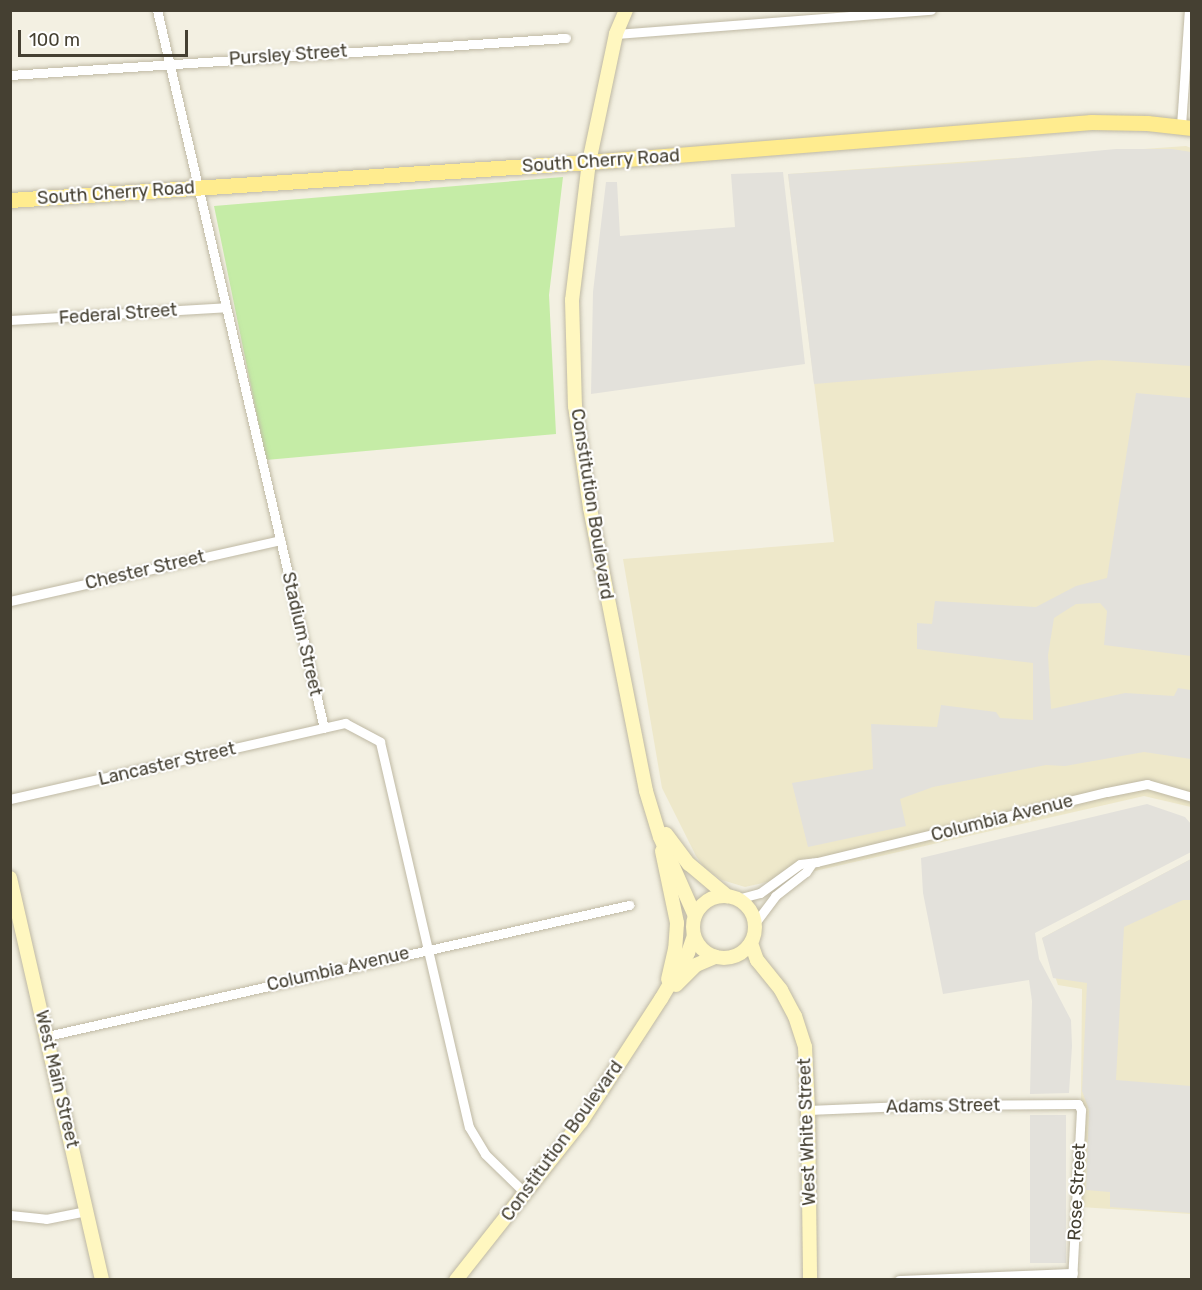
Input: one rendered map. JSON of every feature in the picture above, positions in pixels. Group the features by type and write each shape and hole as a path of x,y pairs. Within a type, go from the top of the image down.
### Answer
{"main road":[{"name":"South Cherry Road","path":"10,200 589,162 1091,122 1186,127"}],"street":[{"name":"Stadium Street","path":"157,10 324,728"},
{"name":"Constitution Boulevard","path":"456,1280 581,1122 663,996 688,953 694,936 695,916 660,837 646,791 590,508 575,406 572,300 589,162 616,34 626,10"},
{"path":"616,34 931,10"},
{"path":"1186,127 1189,10"},
{"name":"Pursley Street","path":"10,75 566,38"},
{"name":"Federal Street","path":"10,320 226,307"},
{"name":"Chester Street","path":"10,601 280,540"},
{"path":"324,728 345,723 380,742 469,1127 485,1154 525,1193"},
{"name":"Lancaster Street","path":"10,799 324,728"},
{"name":"Columbia Avenue","path":"732,897 760,893 800,864 1147,784 1191,797"},
{"name":"Constitution Boulevard","path":"655,818 689,864 752,913 755,923"},
{"path":"660,837 663,864 674,896 677,922 675,949 663,996"},
{"path":"730,957 744,951 751,943 755,923 775,896 806,872 812,863"},
{"name":"West Main Street","path":"10,878 102,1280"},
{"path":"695,916 708,900 732,897"},
{"name":"Columbia Avenue","path":"47,1036 429,948 629,905"},
{"path":"694,936 706,952 715,957"},
{"name":"West White Street","path":"751,943 757,960 781,990 795,1016 805,1047 810,1280"},
{"name":"Constitution Boulevard","path":"663,996 696,964 715,957 730,957"},
{"name":"West White Street","path":"730,957 751,966 781,990"},
{"name":"Adams Street","path":"808,1110 929,1105 1078,1104"},
{"name":"Rose Street","path":"1072,1276 1081,1110 1078,1104"},
{"path":"10,1215 46,1219 86,1211"},
{"path":"899,1280 1072,1276"}],"shaded area":[{"path":"1186,146 1191,148 1191,807 1144,796 745,887 722,880 704,867 696,856 662,788 623,559 834,542 788,174"},
{"path":"1116,149 1172,149 1191,152 1191,366 1102,360 814,384 788,174 963,163"},
{"path":"783,172 805,364 591,394 593,292 606,182 617,182 620,236 735,227 731,174"},
{"path":"1136,393 1191,398 1191,656 1104,645 1107,611 1100,603 1076,604 1054,618 1048,655 1051,709 1125,693 1174,696 1178,688 1191,690 1191,759 1144,752 1065,766 1046,765 933,787 900,799 906,826 808,847 792,783 873,769 871,724 937,727 941,705 996,712 1000,718 1033,720 1033,663 917,649 917,623 932,624 935,601 1036,607 1076,586 1107,578"},
{"path":"1147,804 1185,817 1191,824 1191,852 1035,933 1039,959 1071,1020 1072,1046 1069,1093 1030,1094 1032,1001 1029,980 943,994 923,893 921,858"},
{"path":"1191,859 1191,1214 1080,1207 1082,989 1058,985 1042,938"},
{"path":"1191,859 1191,900 1183,900 1124,927 1116,1080 1191,1086 1191,1213 1110,1207 1110,1192 1086,1190 1089,1110 1082,1091 1087,983 1053,978 1042,938"},
{"path":"1030,1115 1066,1115 1066,1263 1030,1263"}],"green space":[{"path":"563,177 549,295 556,434 266,460 214,206"}]}
